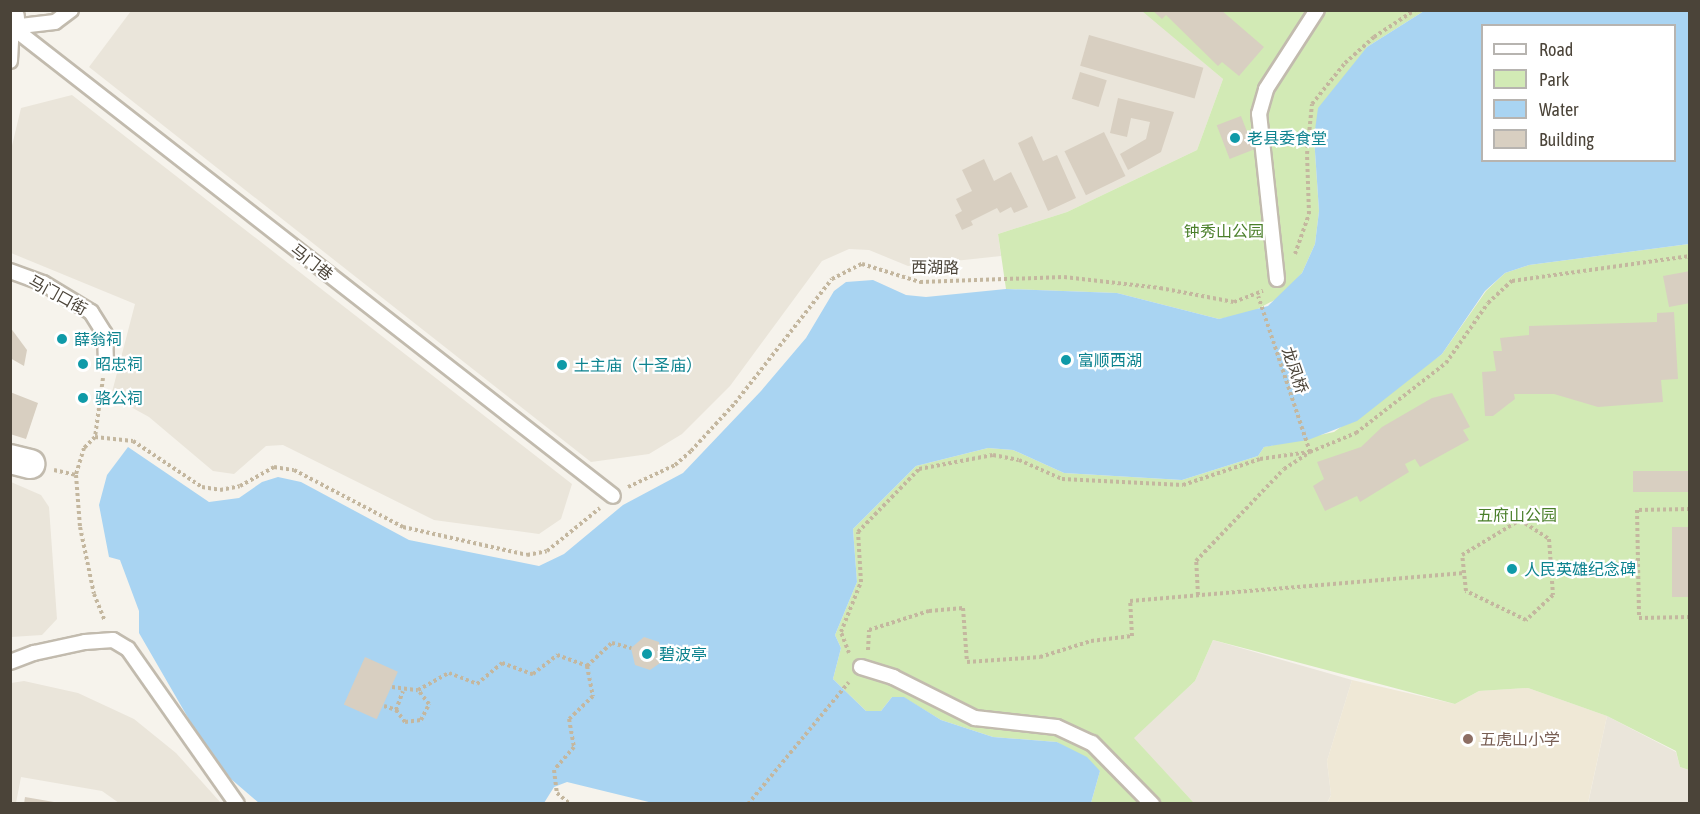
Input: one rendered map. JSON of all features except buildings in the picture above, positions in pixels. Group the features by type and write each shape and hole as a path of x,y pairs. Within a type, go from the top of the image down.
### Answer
{"lane":[{"path":"10,61 11,24 55,22 70,10"},
{"path":"1277,279 1259,114 1266,88 1317,10"},
{"name":"马门巷","path":"11,24 613,496"},
{"name":"马门口街","path":"10,271 43,283 91,312 105,334 106,359"},
{"path":"10,662 34,653 113,640 128,649 237,804"},
{"path":"861,668 893,677 975,718 1057,727 1092,743 1152,804"}],"path":[{"path":"1258,296 1277,279 1299,248 1309,214 1307,154 1312,104 1352,57 1374,37 1415,10"},
{"path":"1198,595 1196,561 1284,469 1310,452 1356,433 1397,405 1446,363 1488,303 1512,281 1689,256"},
{"name":"西湖路","path":"95,437 133,441 202,487 220,490 240,486 274,467 294,470 403,527 527,555 547,551 613,496 675,465 735,403 832,279 862,264 920,282 1064,277 1160,288 1213,301 1234,302 1258,296"},
{"name":"龙凤桥","path":"1258,296 1310,452"},
{"path":"106,359 95,437 84,448 76,476 80,527 94,594 113,640"},
{"path":"861,668 852,658 841,632 861,582 858,532 919,469 993,454 1019,460 1062,479 1183,485 1260,459 1310,452"},
{"path":"1689,509 1637,510 1639,618 1689,617"},
{"path":"1520,520 1549,539 1551,568 1553,595 1526,620 1466,591 1462,555 1520,520"},
{"path":"1551,568 1638,563"},
{"path":"748,804 861,668 867,652 869,630 929,612 963,608 967,662 1040,657 1091,640 1132,636 1130,601 1464,573"},
{"path":"587,666 612,643 631,648"},
{"path":"392,687 403,691 418,690 450,673 477,684 502,663 533,674 557,655 587,666"},
{"path":"570,804 557,793 554,770 574,747 569,718 593,696 587,666"},
{"path":"384,706 396,710 405,722 422,720 429,704 418,690"},
{"path":"396,710 403,691"}],"shaded area":[{"path":"1142,10 1223,79 1197,150 1067,212 998,234 1001,256 908,266 869,250 849,249 822,261 730,386 682,434 649,454 591,462 89,67 131,11"},
{"path":"72,95 572,484 561,519 539,534 434,520 283,445 266,446 234,474 213,471 149,417 111,396 135,304 11,253 11,150 21,108"},
{"path":"11,482 41,495 49,507 57,619 42,635 11,637"},
{"path":"1213,640 1352,680 1327,761 1331,795 1327,803 1194,803 1133,738 1195,681"},
{"name":"五虎山小学","path":"1352,680 1455,704 1479,691 1528,688 1607,716 1588,803 1327,804 1331,795 1327,761"},
{"path":"24,681 78,693 134,719 176,753 221,803 119,803 102,791 21,777 16,803 11,803 11,683"},
{"path":"1607,716 1676,752 1680,767 1689,770 1689,803 1588,804"}],"green space":[{"name":"钟秀山公园","path":"1142,11 1424,11 1367,47 1314,137 1319,211 1315,244 1302,273 1282,296 1250,313 1219,319 1117,293 1006,289 998,234 1067,212 1197,150 1223,79"},
{"name":"五府山公园","path":"1689,244 1689,770 1680,767 1676,751 1607,716 1528,688 1479,691 1455,704 1213,640 1195,681 1134,738 1194,803 1091,803 1100,771 1057,742 993,737 941,720 903,697 892,697 881,711 866,711 833,679 841,648 835,635 857,582 853,529 916,466 988,448 1013,450 1064,473 1182,480 1258,456 1264,447 1334,432 1442,354 1486,291 1505,273 1529,265"}],"water":[{"name":"富顺西湖","path":"1424,11 1689,11 1689,244 1529,265 1505,273 1485,291 1442,354 1357,421 1308,440 1264,447 1258,456 1182,480 1064,473 1013,450 988,448 916,466 853,529 857,582 835,635 841,648 833,679 866,711 881,711 892,697 904,697 941,720 993,737 1057,742 1087,757 1100,771 1091,803 657,804 567,782 554,787 544,803 259,803 231,779 198,735 139,633 139,611 120,560 109,557 99,505 107,475 128,447 209,502 239,498 262,482 278,477 301,482 409,540 539,566 564,554 623,505 683,473 761,391 806,338 834,291 846,282 873,280 906,295 926,297 1006,289 1117,293 1219,319 1268,306 1302,273 1315,244 1319,211 1314,137 1318,108 1367,47"}],"place":[{"name":"老县委食堂","path":"1235,138"},
{"name":"薛翁祠","path":"62,339"},
{"name":"富顺西湖","path":"1066,360"},
{"name":"昭忠祠","path":"83,364"},
{"name":"土主庙（十圣庙）","path":"562,365"},
{"name":"骆公祠","path":"83,398"},
{"name":"人民英雄纪念碑","path":"1512,569"},
{"name":"碧波亭","path":"647,654"},
{"name":"五虎山小学","path":"1468,739"}]}
